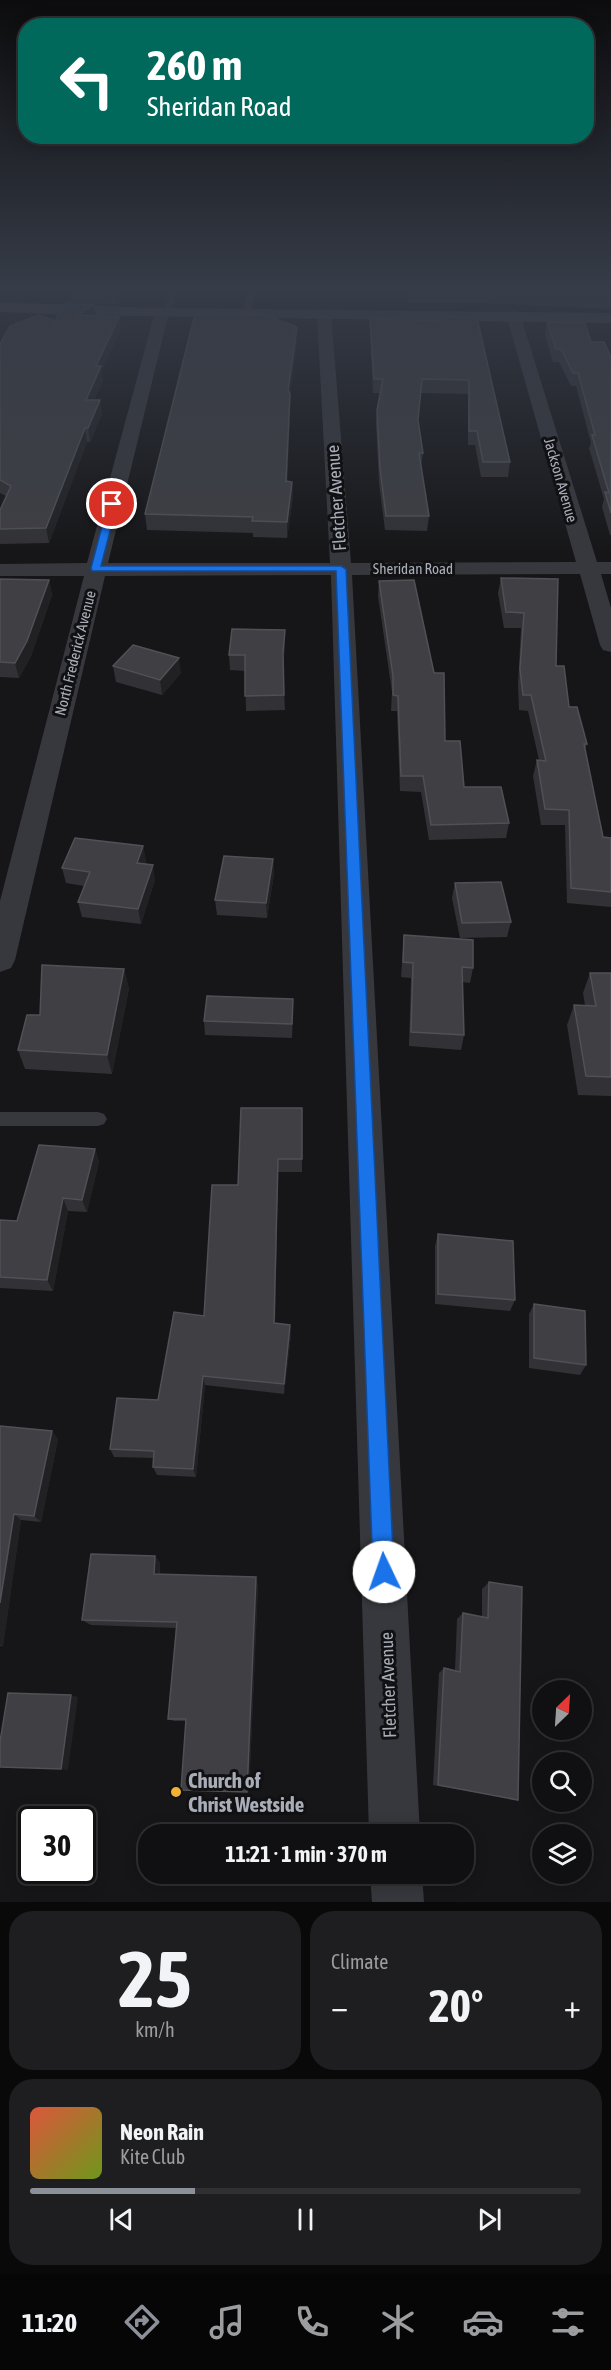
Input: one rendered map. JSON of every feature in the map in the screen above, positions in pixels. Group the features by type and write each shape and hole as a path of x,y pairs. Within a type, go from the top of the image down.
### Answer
{"street":[{"name":"North Frederick Avenue","path":"0,960 96,568 148,378"},
{"name":"Fletcher Avenue","path":"328,378 341,569 395,1824"},
{"name":"Jackson Avenue","path":"532,378 611,645"},
{"name":"Sheridan Road","path":"0,570 611,568"},
{"path":"397,1884 398,1902"}],"lane":[{"path":"0,1119 98,1119"}],"building":[{"path":"0,378 96,378 86,400 100,400 88,428 85,428 46,528 0,529 0,510 11,486 0,480"},
{"path":"179,378 290,378 286,481 292,482 287,522 252,521 253,517 145,514"},
{"path":"491,378 510,462 483,462 477,431 469,431 469,380 422,379 418,420 423,453 419,453 429,516 386,516 380,468 377,410 383,379 374,379"},
{"path":"579,378 611,378 611,513 605,492 609,493 592,435 595,435"},
{"path":"501,578 558,579 556,666 564,666 569,707 577,707 587,744 584,744 603,837 611,838 611,892 571,888 569,810 545,809 537,760 546,761 531,695 523,695 520,669 524,613 506,612"},
{"path":"0,579 49,580 27,641 15,663 0,662"},
{"path":"414,580 434,673 444,673 445,741 460,741 464,787 501,787 509,823 431,825 423,776 401,776 398,696 393,695 393,676 379,581"},
{"path":"232,629 285,630 284,695 245,696 245,655 229,655"},
{"path":"133,645 179,658 160,680 113,666"},
{"path":"75,838 143,846 137,863 153,865 138,909 78,902 90,872 62,868"},
{"path":"224,856 273,859 266,903 215,900"},
{"path":"501,882 511,922 462,923 455,883"},
{"path":"404,935 473,940 473,968 462,967 464,1035 411,1032 413,963 403,962"},
{"path":"42,965 124,969 107,1055 18,1050 27,1015 40,1015"},
{"path":"590,973 611,973 611,1077 586,1076 574,1005 596,1006"},
{"path":"207,996 293,999 292,1024 204,1021"},
{"path":"241,1108 302,1108 302,1159 278,1159 274,1323 290,1325 284,1384 203,1376 193,1469 153,1467 154,1451 110,1449 117,1398 158,1400 174,1312 204,1316 212,1185 238,1185"},
{"path":"39,1145 95,1149 82,1200 63,1198 47,1280 0,1277 0,1220 17,1221"},
{"path":"438,1234 513,1241 515,1300 438,1294"},
{"path":"534,1304 585,1311 586,1365 534,1358"},
{"path":"0,1426 52,1431 34,1516 14,1514 0,1603"},
{"path":"91,1554 155,1556 154,1574 256,1577 247,1792 181,1790 186,1719 168,1719 177,1622 82,1620"},
{"path":"489,1582 522,1587 518,1800 438,1785 444,1668 460,1672 463,1613 488,1618"},
{"path":"8,1693 71,1695 61,1769 0,1767 0,1742"}],"place":[{"name":"Church of Christ Westside","path":"176,1792"}],"route":[{"path":"112,504 96,568 341,569 384,1572"}]}
